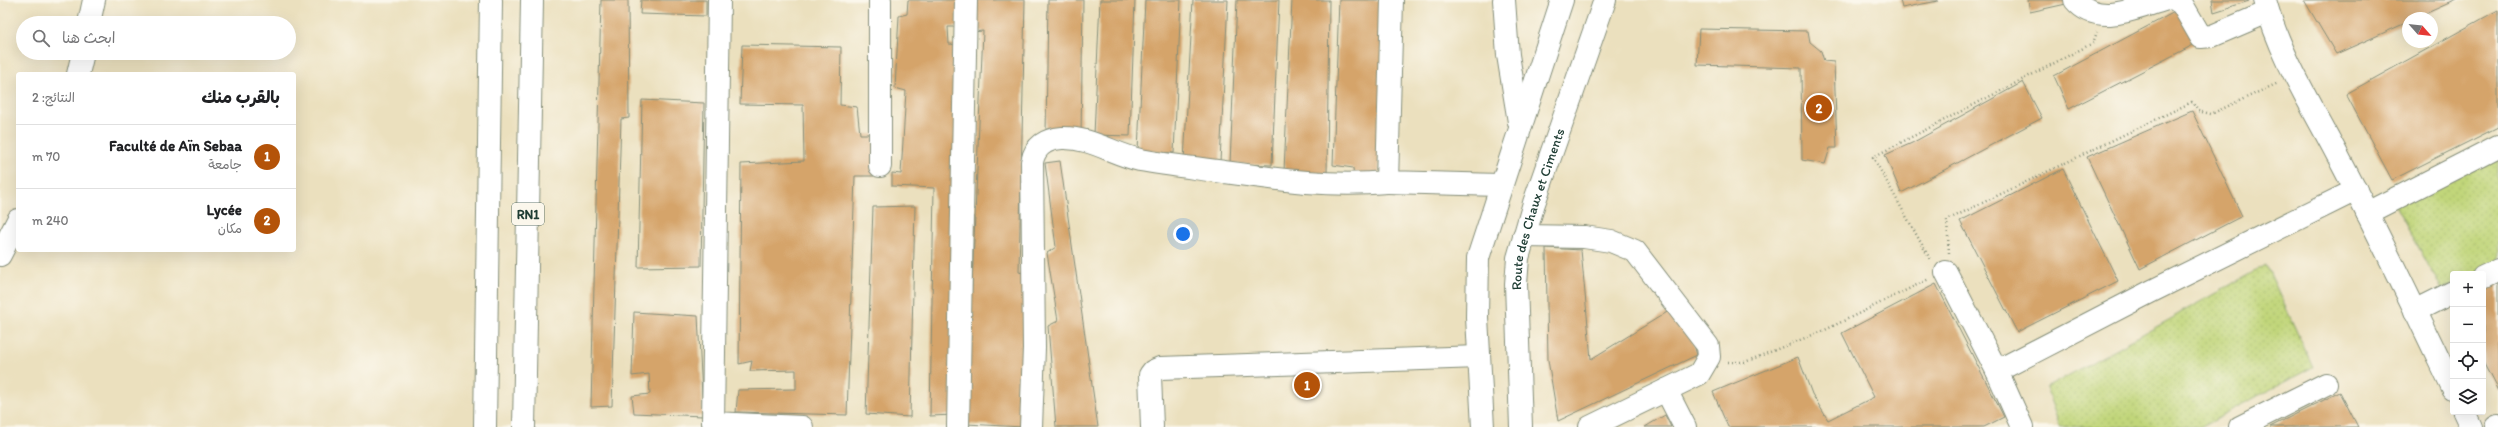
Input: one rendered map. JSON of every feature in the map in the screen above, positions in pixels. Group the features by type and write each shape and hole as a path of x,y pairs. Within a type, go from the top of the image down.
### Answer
{"main road":[{"path":"91,16 94,0"},
{"path":"484,426 491,0"},
{"name":"RN1","path":"524,427 532,0"},
{"path":"719,0 713,423 802,427"},
{"path":"880,0 880,166"},
{"path":"958,427 966,0"},
{"path":"1387,182 1392,0"},
{"path":"1504,0 1508,55 1520,124"},
{"path":"1483,427 1476,283 1478,258 1500,185 1562,0"},
{"name":"Route des Chaux et Ciments","path":"1521,427 1516,284 1518,258 1524,236 1605,0"},
{"path":"2075,0 2084,7 2102,14 2121,12 2164,0"},
{"path":"2176,0 2185,8 2201,37 2212,36 2267,6 2296,75 2356,190 2450,383"},
{"path":"78,72 81,60"},
{"path":"1031,427 1034,240 1032,162 1036,150 1042,144 1051,140 1082,140 1138,159 1282,181 1336,185 1387,182 1500,185"},
{"path":"2367,213 2498,146"},
{"path":"1997,371 2157,288 2356,190"},
{"path":"0,254 16,224"},
{"path":"1524,236 1584,237 1611,241 1635,251 1708,346 1707,363 1699,374 1590,427"},
{"path":"2486,276 2498,270"},
{"path":"1943,274 1997,371 2022,427"},
{"path":"2415,311 2450,294"},
{"path":"1152,427 1150,375 1156,369 1480,357"},
{"path":"2240,427 2326,384"},
{"path":"1666,390 1685,427"},
{"path":"2465,415 2471,427"}],"path":[{"path":"1943,274 1873,157 2094,42 2102,14"},
{"path":"1707,363 1745,362 1825,330 1943,274 1951,269 1947,220 2192,102 2198,111 2211,114 2296,75"}],"green space":[{"path":"2498,142 2498,263 2481,271 2450,271 2450,286 2442,290 2391,197"},
{"path":"2266,265 2313,367 2199,427 2060,427 2046,388"}],"building":[{"path":"601,0 628,0 629,118 621,119 612,406 591,407"},
{"path":"641,0 706,0 706,16 640,14"},
{"path":"908,0 962,0 961,27 948,27 949,44 960,45 955,415 930,416 934,188 892,186 892,173 901,174 906,91 895,88 899,16 907,14"},
{"path":"972,0 1025,0 1019,272 1030,275 1023,427 966,424 983,31 971,32"},
{"path":"1048,0 1083,0 1081,135 1046,134"},
{"path":"1100,0 1135,0 1130,136 1094,135"},
{"path":"1145,0 1181,0 1174,153 1138,151"},
{"path":"1193,0 1228,0 1220,162 1184,161"},
{"path":"1237,0 1279,0 1272,165 1230,164"},
{"path":"1292,0 1329,0 1327,174 1284,171"},
{"path":"1339,0 1384,0 1379,173 1354,177 1353,168 1333,165"},
{"path":"1900,0 1938,0 1938,1 1902,8"},
{"path":"2028,0 2065,0 2066,4 2030,12"},
{"path":"2212,0 2249,0 2249,1 2214,12"},
{"path":"2304,0 2456,0 2429,12 2402,12 2402,25 2336,54"},
{"path":"2182,8 2199,42 2069,109 2054,76"},
{"path":"2498,10 2498,127 2392,180 2346,94 2429,48 2438,48 2438,43"},
{"path":"1699,29 1808,31 1810,42 1821,51 1824,61 1834,62 1837,148 1830,148 1825,164 1802,160 1801,68 1697,65"},
{"path":"742,45 841,47 840,105 857,107 860,134 874,134 874,176 855,176 847,415 736,412 738,390 796,389 796,370 750,371 752,361 739,364 741,164 804,161 803,105 740,104"},
{"path":"2023,82 2042,118 1901,193 1885,155 1912,143"},
{"path":"642,100 704,103 701,266 638,267"},
{"path":"2192,111 2242,216 2140,269 2087,157"},
{"path":"1060,161 1098,427 1056,427 1048,326 1058,321 1047,253 1056,247 1045,163"},
{"path":"2063,169 2118,281 2017,332 1960,221"},
{"path":"915,206 910,417 866,414 873,207"},
{"path":"1546,248 1581,250 1591,359 1677,306 1689,328 1697,355 1558,421 1548,360"},
{"path":"2498,275 2498,391 2486,368 2486,282"},
{"path":"1936,284 2004,417 1984,427 1728,427 1713,392 1798,357 1812,394 1828,420 1874,397 1842,333"},
{"path":"634,312 698,316 703,416 634,413 632,396 650,394 649,374 632,376"},
{"path":"2340,392 2358,427 2270,427"},
{"path":"1665,415 1671,427 1645,427"}],"place":[{"name":"Lycée","path":"1819,108"},
{"name":"Faculté de Aïn Sebaa","path":"1307,385"}]}
